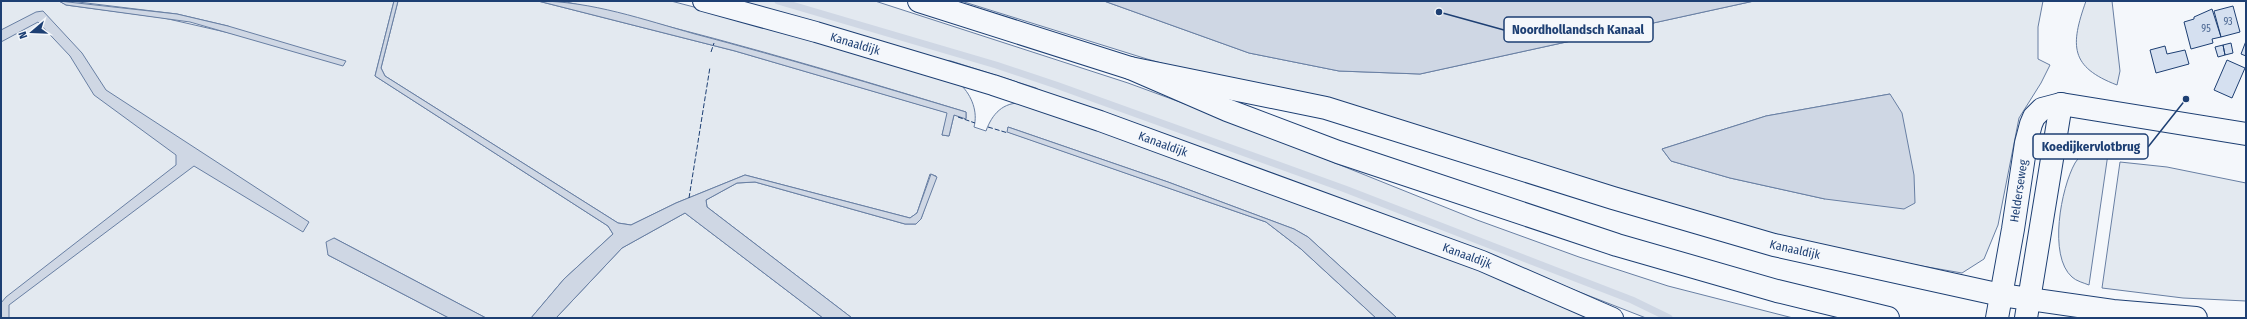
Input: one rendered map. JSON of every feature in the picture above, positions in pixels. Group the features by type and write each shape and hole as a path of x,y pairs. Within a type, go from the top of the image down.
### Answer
{"main road":[{"name":"Kanaaldijk","path":"919,1 1130,68 1227,110 1338,152 1617,245 1777,291 1888,318"},
{"name":"Kanaaldijk","path":"1130,68 1326,108 1614,198 1774,245 2001,295 2028,309 2113,311 2196,318"},
{"name":"Helderseweg","path":"1997,318 2013,229 2026,143 2034,116 2042,109 2061,104 2246,134"},
{"path":"2028,309 2061,104"}],"street":[{"name":"Kanaaldijk","path":"704,1 993,84 1100,121 1482,261 1613,318"}],"shaded area":[{"path":"1,1 59,1 66,5 164,18 247,37 228,26 177,14 70,1 394,1 375,76 608,226 613,234 564,279 531,318 486,318 334,238 328,255 449,318 1,318"},
{"path":"59,1 177,14 228,26 346,61 343,66 190,22 66,5"},
{"path":"394,1 398,1 381,68 385,76 618,223 631,225 676,203 745,175 910,218 917,213 931,174 937,177 921,219 916,224 905,224 755,182 737,183 706,200 707,207 852,318 823,318 685,213 622,248 556,318 531,318 564,279 613,234 608,226 375,76"},
{"path":"398,1 538,1 735,51 948,113 942,135 949,136 954,115 966,118 966,112 815,67 714,38 562,1 671,1 831,43 961,85 971,99 975,110 974,127 986,131 991,119 999,110 1015,103 1022,103 1499,276 1590,318 1397,318 1308,237 1294,229 1168,182 1008,127 1008,132 1266,222 1301,249 1376,318 852,318 707,207 706,200 737,183 755,182 905,224 916,224 921,219 936,176 930,174 917,213 910,218 745,175 676,203 631,225 618,223 385,76 381,68"},
{"path":"538,1 578,4 637,17 966,112 966,119 954,115 949,136 942,135 947,113 735,51"},
{"path":"737,1 875,1 1128,83 1218,116 1477,220 1579,257 1668,286 1793,318 1646,318 1400,222 1044,93 1036,88 951,61 940,60"},
{"path":"961,1 1104,1 1249,53 1339,71 1420,74 1754,1 2043,1 2038,27 2038,59 2050,65 2041,83 2019,118 1998,225 1984,259 1962,273 1795,244 1147,59","holes":["1890,94 1825,199 1730,178 1671,161 1662,149 1766,116"]},
{"path":"1104,1 1754,1 1420,74 1339,71 1249,53"},
{"path":"2086,1 2112,1 2120,71 2117,85 2090,71 2082,62 2078,53 2076,43 2077,31"},
{"path":"43,11 82,53 106,90 309,222 303,232 194,166 9,305 9,318 1,318 1,303 6,297 176,165 176,155 94,95 70,56 38,22 1,42 1,30 36,12"},
{"path":"1890,94 1902,113 1914,175 1915,203 1904,209 1825,199 1730,178 1671,161 1662,149 1766,116"},
{"path":"1008,127 1168,182 1294,229 1308,237 1397,318 1376,318 1301,249 1266,222 1007,132"},
{"path":"2110,140 2089,285 2072,277 2065,267 2060,254 2059,222 2065,188 2075,163 2090,149"},
{"path":"2120,162 2167,167 2246,183 2246,301 2183,298 2102,288"},
{"path":"685,213 823,318 556,318 622,248"},
{"path":"334,238 486,318 449,318 328,255 326,242"}],"building":[{"path":"2233,6 2240,32 2221,37 2214,11"},
{"path":"2212,9 2221,37 2212,39 2213,43 2191,49 2184,22 2194,19 2194,17"},
{"path":"2246,41 2246,56 2241,54"},
{"path":"2231,43 2233,53 2225,55 2223,45"},
{"path":"2223,45 2225,55 2218,57 2215,47"},
{"path":"2165,46 2167,54 2185,50 2189,64 2156,73 2150,50"},
{"path":"2227,60 2245,68 2232,98 2214,90"}],"waterway":[{"path":"778,1 996,65 1056,85 1345,189 1632,300 1669,318"}],"fence":[{"path":"711,52 714,43"},
{"path":"689,198 710,67"},
{"path":"958,117 975,123"},
{"path":"988,127 1008,133"}],"place":[{"name":"Noordhollandsch Kanaal","path":"1439,12"},
{"name":"Koedijkervlotbrug","path":"2186,99"}]}
